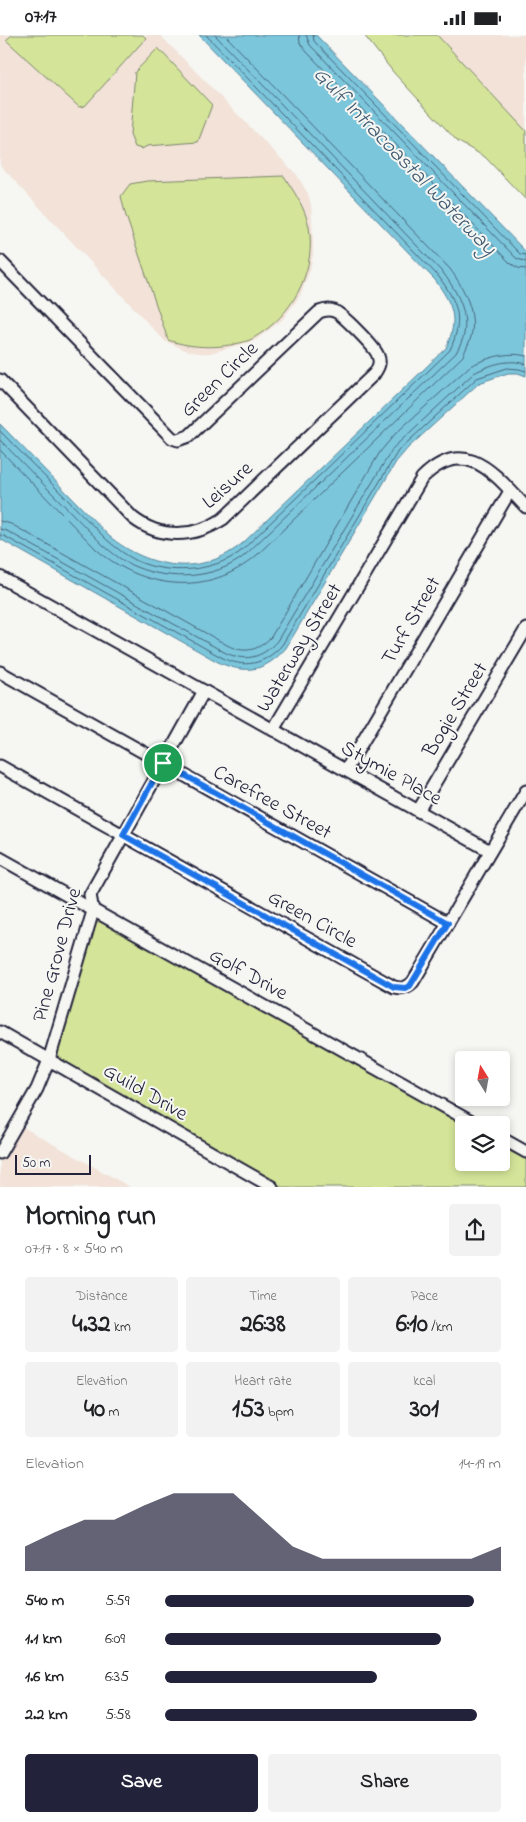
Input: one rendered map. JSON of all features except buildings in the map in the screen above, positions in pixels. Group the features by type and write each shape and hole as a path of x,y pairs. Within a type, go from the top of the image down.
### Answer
{"street":[{"name":"Green Circle","path":"0,261 172,438 178,440 189,435 319,312 330,309 340,314 376,351 379,357 379,365"},
{"name":"Leisure","path":"0,380 133,518 148,528 179,534 203,530 223,519 374,374 379,365"},
{"name":"Waterway Street","path":"0,577 273,730 422,477 430,469 447,460 469,460 479,463 488,469 526,507"},
{"name":"Turf Street","path":"346,770 510,491"},
{"name":"Bogie Street","path":"418,811 526,629"},
{"name":"Carefree Street","path":"0,672 448,923"},
{"name":"Pine Grove Drive","path":"0,1153 37,1089 49,1060 93,911 90,895 204,691"},
{"name":"Stymie Place","path":"273,730 490,851"},
{"name":"Green Circle","path":"0,766 394,987 405,988 413,982 526,791"},
{"name":"Golf Drive","path":"0,858 461,1116"},
{"name":"Guild Drive","path":"0,1032 272,1187"},
{"path":"510,1143 526,1152"}],"shaded area":[{"path":"0,35 160,35 297,175 308,194 311,205 313,239 310,270 300,296 282,320 254,341 210,353 185,350 165,341 160,336 0,165"},
{"path":"437,35 526,35 526,131"},
{"path":"19,1125 130,1187 0,1187 0,1161"}],"green space":[{"path":"12,35 143,35 146,38 85,106 79,107 6,40"},
{"path":"364,35 437,35 526,131 526,200 485,157 457,141 394,73"},
{"path":"158,48 212,105 198,142 147,146 142,149 135,147 130,135 135,72"},
{"path":"284,176 305,213 309,227 310,242 306,272 301,286 285,312 263,332 250,340 240,343 209,347 188,345 168,340 121,196 130,184 147,181"},
{"path":"101,921 455,1118 455,1171 510,1171 510,1149 526,1158 526,1187 282,1187 70,1068 60,1058 58,1049 94,924"}],"water":[{"name":"Gulf Intracoastal Waterway","path":"199,35 316,35 526,252 526,376 518,373 508,373 479,383 408,448 396,462 286,648 271,662 255,669 238,669 218,662 0,539 0,424 109,536 125,547 141,556 158,562 176,565 193,565 211,561 228,553 244,542 446,348 450,338 453,320 450,305 435,280"}],"route":[{"path":"163,763 448,923 410,986 405,988 394,987 123,835 163,763"}]}
